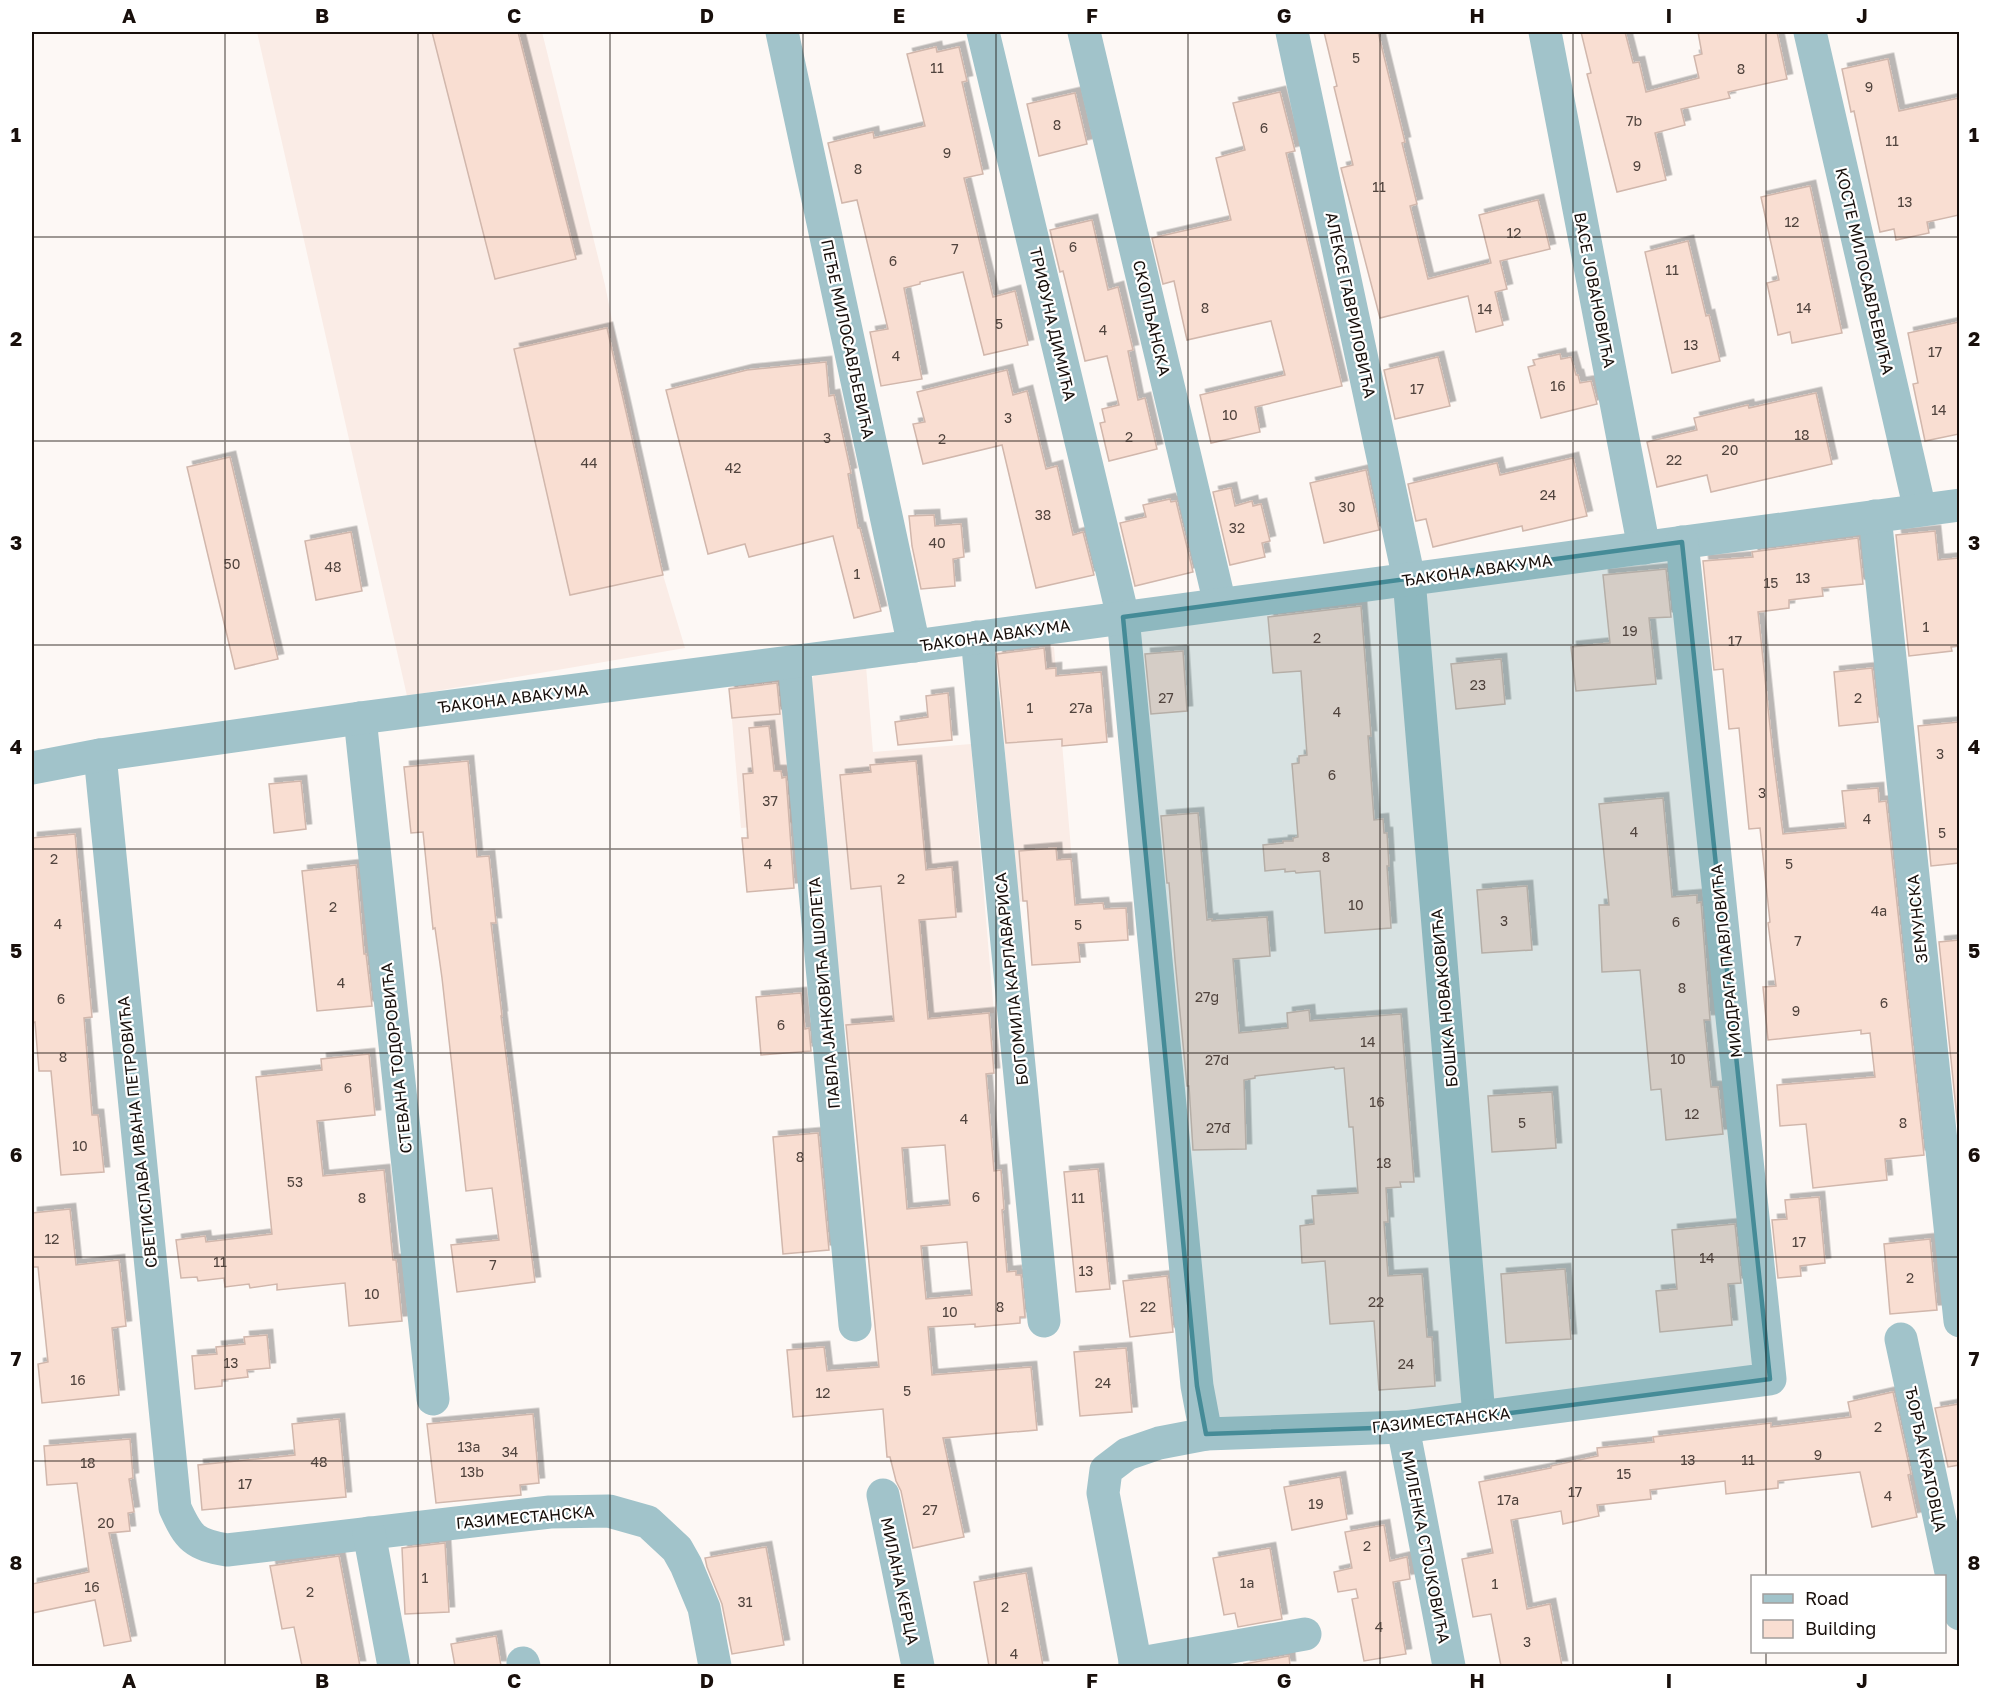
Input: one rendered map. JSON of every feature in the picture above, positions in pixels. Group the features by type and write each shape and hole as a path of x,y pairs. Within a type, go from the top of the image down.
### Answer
{"street":[{"name":"ПЕЂЕ МИЛОСАВЉЕВИЋА","path":"782,32 914,646"},
{"name":"ТРИФУНА ДИМИЋА","path":"984,32 1123,617 1194,1363 1206,1434"},
{"name":"СКОПЉАНСКА","path":"1084,32 1220,604"},
{"name":"АЛЕКСЕ ГАВРИЛОВИЋА","path":"1292,32 1410,579"},
{"name":"ВАСЕ ЈОВАНОВИЋА","path":"1545,32 1644,548"},
{"name":"КОСТЕ МИЛОСАВЉЕВИЋА","path":"1810,32 1920,510"},
{"name":"ЂАКОНА АВАКУМА","path":"32,768 100,755 360,718 1959,505"},
{"name":"ЗЕМУНСКА","path":"1875,516 1959,1321"},
{"name":"МИОДРАГА ПАВЛОВИЋА","path":"1682,542 1770,1379"},
{"name":"БОШКА НОВАКОВИЋА","path":"1410,579 1479,1416"},
{"name":"БОГОМИЛА КАРЛАВАРИСА","path":"977,637 1044,1321"},
{"name":"ПАВЛА ЈАНКОВИЋА ШОЛЕТА","path":"794,662 855,1325"},
{"name":"СТЕВАНА ТОДОРОВИЋА","path":"360,718 433,1399"},
{"name":"СВЕТИСЛАВА ИВАНА ПЕТРОВИЋА","path":"100,755 175,1508"},
{"name":"ЂОРЂА КРАТОВЦА","path":"1901,1339 1959,1614"},
{"name":"ГАЗИМЕСТАНСКА","path":"1136,1665 1103,1493 1106,1470 1127,1454 1159,1443 1206,1434 1403,1427 1770,1379"},
{"name":"МИЛЕНКА СТОЈКОВИЋА","path":"1403,1427 1449,1666"},
{"name":"МИЛАНА КЕРЦА","path":"883,1495 918,1666"},
{"name":"ГАЗИМЕСТАНСКА","path":"175,1508 185,1531 204,1546 227,1550 550,1512 609,1511 648,1522 677,1549 686,1565 704,1608 715,1666"},
{"path":"369,1533 394,1666"},
{"path":"1136,1665 1305,1634"}],"highlighted area":[{"path":"1682,542 1770,1379 1403,1427 1206,1434 1197,1386 1123,617"}],"shaded area":[{"path":"257,32 542,32 605,285 663,575 685,648 407,696"},
{"path":"1054,647 1075,897 1017,902 997,652"},
{"path":"866,666 873,752 971,744 994,1013 840,1026 811,679 815,675"},
{"path":"784,679 796,823 741,828 729,684"}],"building":[{"path":"432,32 518,32 576,259 495,279"},
{"path":"1324,32 1378,32 1405,142 1402,143 1417,204 1410,206 1428,279 1491,263 1479,215 1538,200 1550,249 1500,261 1507,289 1495,292 1503,325 1476,332 1468,296 1380,318 1341,168 1353,165 1334,87 1337,86"},
{"path":"1581,32 1625,32 1633,63 1639,62 1646,92 1699,78 1694,56 1702,54 1698,32 1777,32 1787,79 1728,92 1730,98 1681,109 1685,125 1655,133 1666,180 1617,192 1587,74 1591,73"},
{"path":"936,47 937,52 959,47 967,81 962,82 983,174 964,178 993,297 1015,291 1028,345 984,355 963,272 920,282 920,284 904,288 922,379 881,386 870,332 888,329 857,200 842,203 828,143 873,132 874,138 925,126 907,54"},
{"path":"1888,59 1899,111 1959,98 1959,215 1927,222 1929,233 1896,240 1894,229 1880,232 1854,111 1851,112 1842,69"},
{"path":"1280,92 1295,151 1286,153 1342,386 1255,407 1260,432 1211,443 1200,395 1285,375 1271,321 1187,340 1174,281 1163,284 1152,238 1231,220 1216,158 1245,150 1233,103"},
{"path":"1075,93 1087,144 1039,156 1027,104"},
{"path":"1810,186 1842,333 1792,343 1790,332 1778,335 1767,283 1779,280 1761,197"},
{"path":"1092,220 1108,290 1118,287 1133,350 1128,351 1138,400 1145,398 1157,449 1109,461 1100,423 1105,422 1102,409 1119,405 1107,356 1085,361 1063,271 1060,272 1050,230"},
{"path":"1688,241 1706,316 1709,315 1720,361 1672,373 1645,252"},
{"path":"1959,322 1959,434 1925,441 1913,384 1918,383 1908,333"},
{"path":"607,328 663,575 570,595 514,349"},
{"path":"1560,354 1561,359 1571,357 1580,383 1591,381 1597,404 1541,418 1528,367 1535,365 1533,360"},
{"path":"1438,357 1450,406 1395,419 1384,370"},
{"path":"826,362 829,396 834,395 851,473 848,474 858,528 860,528 881,611 854,618 833,536 749,557 745,544 708,554 666,390 747,370"},
{"path":"1007,370 1013,395 1027,391 1046,469 1057,466 1073,535 1083,532 1094,575 1036,588 1002,445 923,464 913,424 925,422 917,392"},
{"path":"1816,393 1832,464 1711,492 1707,475 1657,487 1647,442 1697,430 1694,418 1748,405 1749,408"},
{"path":"230,457 278,659 235,669 187,467"},
{"path":"1573,458 1587,516 1523,531 1522,526 1433,547 1426,519 1416,521 1408,484 1497,463 1500,475"},
{"path":"1366,470 1379,530 1324,543 1310,483"},
{"path":"1231,488 1235,506 1252,501 1253,506 1261,504 1270,541 1262,543 1265,557 1230,565 1213,492"},
{"path":"1170,499 1171,502 1176,501 1193,572 1135,586 1120,523 1146,517 1143,505"},
{"path":"934,515 935,526 961,524 964,557 953,559 955,586 921,589 912,546 909,516"},
{"path":"1935,531 1938,560 1959,558 1959,646 1951,647 1952,651 1909,656 1896,535"},
{"path":"351,532 362,591 316,600 305,541"},
{"path":"1858,538 1863,584 1822,588 1823,596 1789,600 1789,608 1758,612 1773,755 1783,834 1846,828 1842,791 1878,788 1879,802 1886,801 1924,1155 1885,1159 1887,1180 1813,1188 1806,1124 1780,1126 1777,1085 1875,1077 1870,1033 1861,1034 1861,1030 1768,1040 1763,987 1776,986 1760,828 1749,829 1739,728 1729,729 1723,669 1714,670 1703,561 1753,557 1752,552"},
{"path":"1666,569 1671,617 1649,618 1656,684 1576,691 1571,647 1610,643 1603,575"},
{"path":"1361,606 1371,736 1368,736 1374,820 1383,819 1384,833 1387,833 1391,928 1325,933 1320,871 1296,873 1295,871 1285,872 1285,869 1265,871 1263,845 1293,841 1293,838 1298,837 1292,764 1299,763 1299,756 1307,755 1301,671 1273,673 1268,617"},
{"path":"1044,648 1046,669 1056,668 1056,676 1101,672 1107,742 1062,746 1062,739 1006,743 997,654"},
{"path":"1183,651 1187,711 1151,714 1145,654"},
{"path":"1501,659 1505,704 1456,709 1451,664"},
{"path":"1872,668 1878,722 1839,726 1834,672"},
{"path":"777,683 780,714 732,718 729,689"},
{"path":"948,693 952,740 898,745 895,722 928,717 926,696"},
{"path":"1959,722 1959,863 1931,866 1918,726"},
{"path":"769,726 774,771 781,771 782,778 786,777 794,888 747,892 742,838 748,838 743,774 753,773 749,728"},
{"path":"468,761 477,857 489,856 496,923 491,923 501,1016 535,1282 457,1292 451,1245 499,1240 492,1188 466,1191 423,832 411,833 404,767"},
{"path":"916,761 926,870 952,867 956,917 919,920 928,1019 989,1013 994,1073 986,1074 994,1171 1001,1170 1007,1272 1016,1271 1016,1275 1021,1275 1025,1317 1020,1317 1020,1323 975,1327 975,1324 928,1327 932,1375 1031,1367 1037,1430 943,1438 964,1537 913,1548 901,1491 890,1457 887,1457 883,1409 793,1417 787,1350 824,1347 827,1371 879,1367 846,1025 894,1021 881,886 851,889 840,775 871,772 870,765","holes":["945,1145 950,1205 907,1209 902,1148","967,1242 972,1295 926,1299 921,1246"]},
{"path":"301,781 306,829 274,833 269,784"},
{"path":"1663,798 1672,897 1697,895 1697,903 1701,902 1710,1020 1704,1020 1711,1087 1718,1087 1723,1134 1666,1140 1661,1089 1651,1090 1640,970 1602,972 1599,905 1609,905 1599,804"},
{"path":"1198,813 1207,920 1267,917 1270,956 1233,959 1239,1033 1288,1028 1287,1013 1309,1010 1310,1021 1401,1014 1414,1182 1400,1182 1401,1187 1386,1188 1388,1222 1384,1222 1388,1276 1422,1274 1427,1337 1432,1337 1435,1386 1379,1390 1374,1321 1330,1324 1325,1261 1302,1263 1300,1226 1314,1224 1312,1196 1358,1193 1353,1127 1349,1127 1344,1068 1335,1069 1334,1067 1255,1076 1255,1078 1244,1080 1246,1149 1193,1150 1189,1086 1187,1086 1161,816"},
{"path":"75,834 92,1017 84,1018 92,1115 98,1115 104,1172 61,1175 51,1071 39,1071 35,1022 32,1023 32,838"},
{"path":"1056,848 1057,860 1071,859 1075,905 1103,903 1104,909 1126,908 1128,940 1078,943 1080,962 1032,965 1027,901 1023,901 1019,851"},
{"path":"356,865 364,954 366,954 372,1006 317,1011 302,871"},
{"path":"1527,886 1532,950 1482,953 1477,890"},
{"path":"1959,940 1959,1138 1939,942"},
{"path":"801,993 805,1029 809,1028 811,1051 761,1055 756,997"},
{"path":"369,1054 375,1115 317,1121 323,1176 384,1170 402,1321 349,1326 345,1283 277,1290 277,1284 250,1288 249,1284 225,1287 224,1278 198,1281 197,1277 181,1278 176,1240 205,1236 206,1242 272,1234 256,1077 322,1070 321,1059"},
{"path":"1552,1092 1556,1148 1492,1152 1488,1096"},
{"path":"818,1133 829,1250 783,1254 773,1137"},
{"path":"1098,1169 1110,1289 1076,1292 1064,1172"},
{"path":"1819,1197 1825,1263 1800,1266 1801,1276 1778,1278 1772,1220 1787,1219 1785,1200"},
{"path":"70,1209 76,1265 119,1260 126,1326 112,1328 119,1395 42,1403 38,1364 48,1362 38,1267 32,1267 32,1213"},
{"path":"1735,1224 1741,1283 1728,1284 1732,1325 1660,1332 1656,1291 1677,1289 1672,1230"},
{"path":"1930,1239 1937,1310 1890,1314 1884,1244"},
{"path":"1565,1269 1571,1339 1506,1343 1501,1274"},
{"path":"1167,1276 1173,1332 1130,1337 1123,1281"},
{"path":"267,1335 270,1368 247,1370 248,1377 222,1380 222,1386 195,1389 192,1356 217,1354 216,1347 245,1344 244,1337"},
{"path":"1126,1348 1132,1412 1080,1416 1074,1352"},
{"path":"1893,1392 1911,1474 1908,1475 1917,1517 1872,1527 1860,1472 1778,1481 1778,1488 1726,1494 1725,1481 1650,1490 1651,1499 1597,1505 1599,1516 1563,1524 1561,1511 1511,1520 1527,1609 1550,1604 1562,1666 1501,1666 1491,1614 1473,1617 1462,1559 1493,1553 1479,1482 1598,1456 1597,1448 1654,1442 1653,1437 1771,1423 1771,1427 1851,1417 1848,1402"},
{"path":"1959,1404 1959,1465 1948,1467 1935,1408"},
{"path":"533,1414 539,1483 520,1485 521,1495 436,1503 427,1424"},
{"path":"339,1419 346,1497 202,1510 198,1465 295,1455 292,1424"},
{"path":"130,1439 133,1478 129,1479 134,1512 128,1513 130,1531 109,1533 131,1641 104,1646 95,1600 32,1613 32,1584 89,1572 77,1483 47,1485 44,1446"},
{"path":"1340,1477 1347,1519 1292,1530 1284,1487"},
{"path":"1384,1525 1390,1561 1407,1557 1410,1579 1393,1582 1406,1654 1364,1661 1352,1599 1358,1598 1356,1589 1338,1592 1334,1572 1352,1568 1345,1532"},
{"path":"445,1543 449,1612 405,1614 402,1548"},
{"path":"766,1547 784,1645 732,1654 722,1604 705,1558"},
{"path":"1270,1548 1282,1619 1238,1627 1235,1613 1224,1615 1213,1558"},
{"path":"339,1556 360,1666 302,1666 294,1627 282,1629 270,1566"},
{"path":"1026,1573 1043,1666 989,1666 974,1582"},
{"path":"496,1636 501,1666 455,1666 451,1644"},
{"path":"1289,1656 1290,1666 1245,1666 1244,1664"}]}
